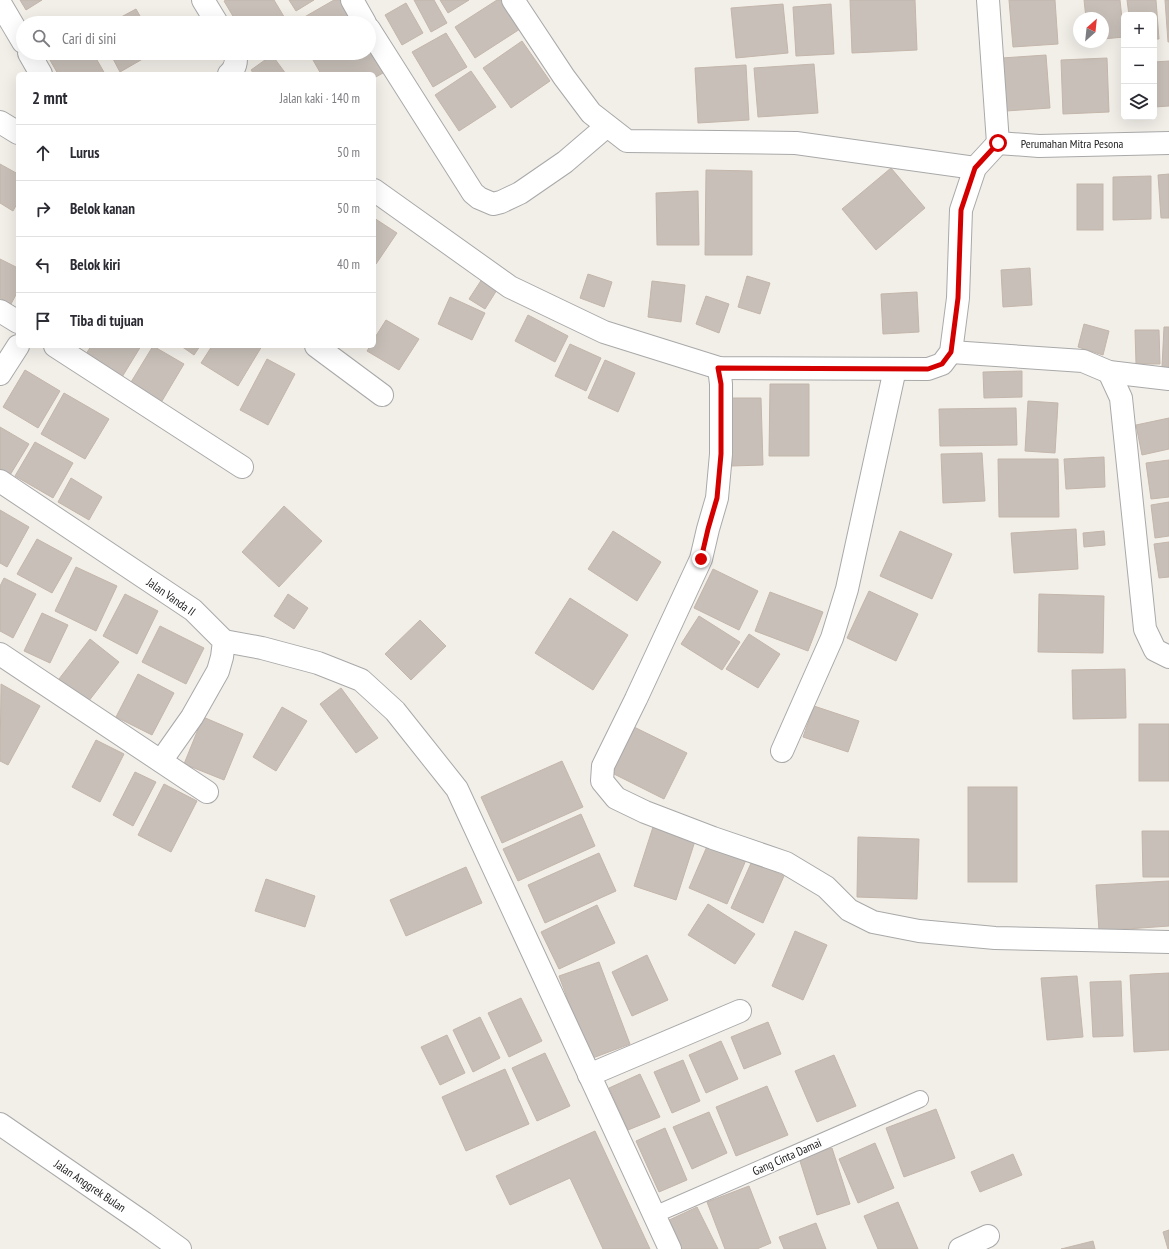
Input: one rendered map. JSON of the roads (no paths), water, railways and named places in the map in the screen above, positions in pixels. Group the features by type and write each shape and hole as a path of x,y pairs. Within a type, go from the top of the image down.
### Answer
{"street":[{"path":"203,0 213,16"},
{"path":"352,0 361,16"},
{"path":"513,0 564,77 591,113 627,141 796,143 975,168"},
{"path":"376,191 510,287 604,332 718,368 928,369 942,364 951,352 958,298 961,210 975,168 998,143 988,0"},
{"path":"0,2 16,30"},
{"path":"376,41 473,193 485,202 493,204 501,202 520,193 565,162 607,126"},
{"path":"33,60 40,72"},
{"path":"232,72 236,60"},
{"path":"0,122 16,132"},
{"name":"Perumahan Mitra Pesona","path":"998,143 1039,146 1169,143"},
{"path":"0,311 16,321"},
{"path":"0,374 17,348"},
{"path":"58,348 242,467"},
{"path":"319,348 382,395"},
{"path":"951,352 1083,361 1109,372 1169,379"},
{"path":"718,368 721,384 721,439 717,498 701,559 603,766 602,781 616,798 645,812 713,838 786,863 826,886 849,910 873,922 919,931 995,938 1169,942"},
{"path":"782,750 832,638 843,603 895,369"},
{"path":"1109,372 1121,398 1145,629 1155,650 1169,657"},
{"name":"Jalan Vanda II","path":"0,481 194,610 224,641"},
{"path":"161,761 192,717 218,671 224,641 262,648 318,664 361,680 395,712 457,788 670,1249"},
{"path":"0,654 208,792"},
{"path":"589,1075 740,1011"},
{"name":"Jalan Anggrek Bulan","path":"0,1124 180,1249"},
{"path":"960,1249 988,1236"}],"lane":[{"name":"Gang Cinta Damai","path":"654,1215 920,1098"}]}
